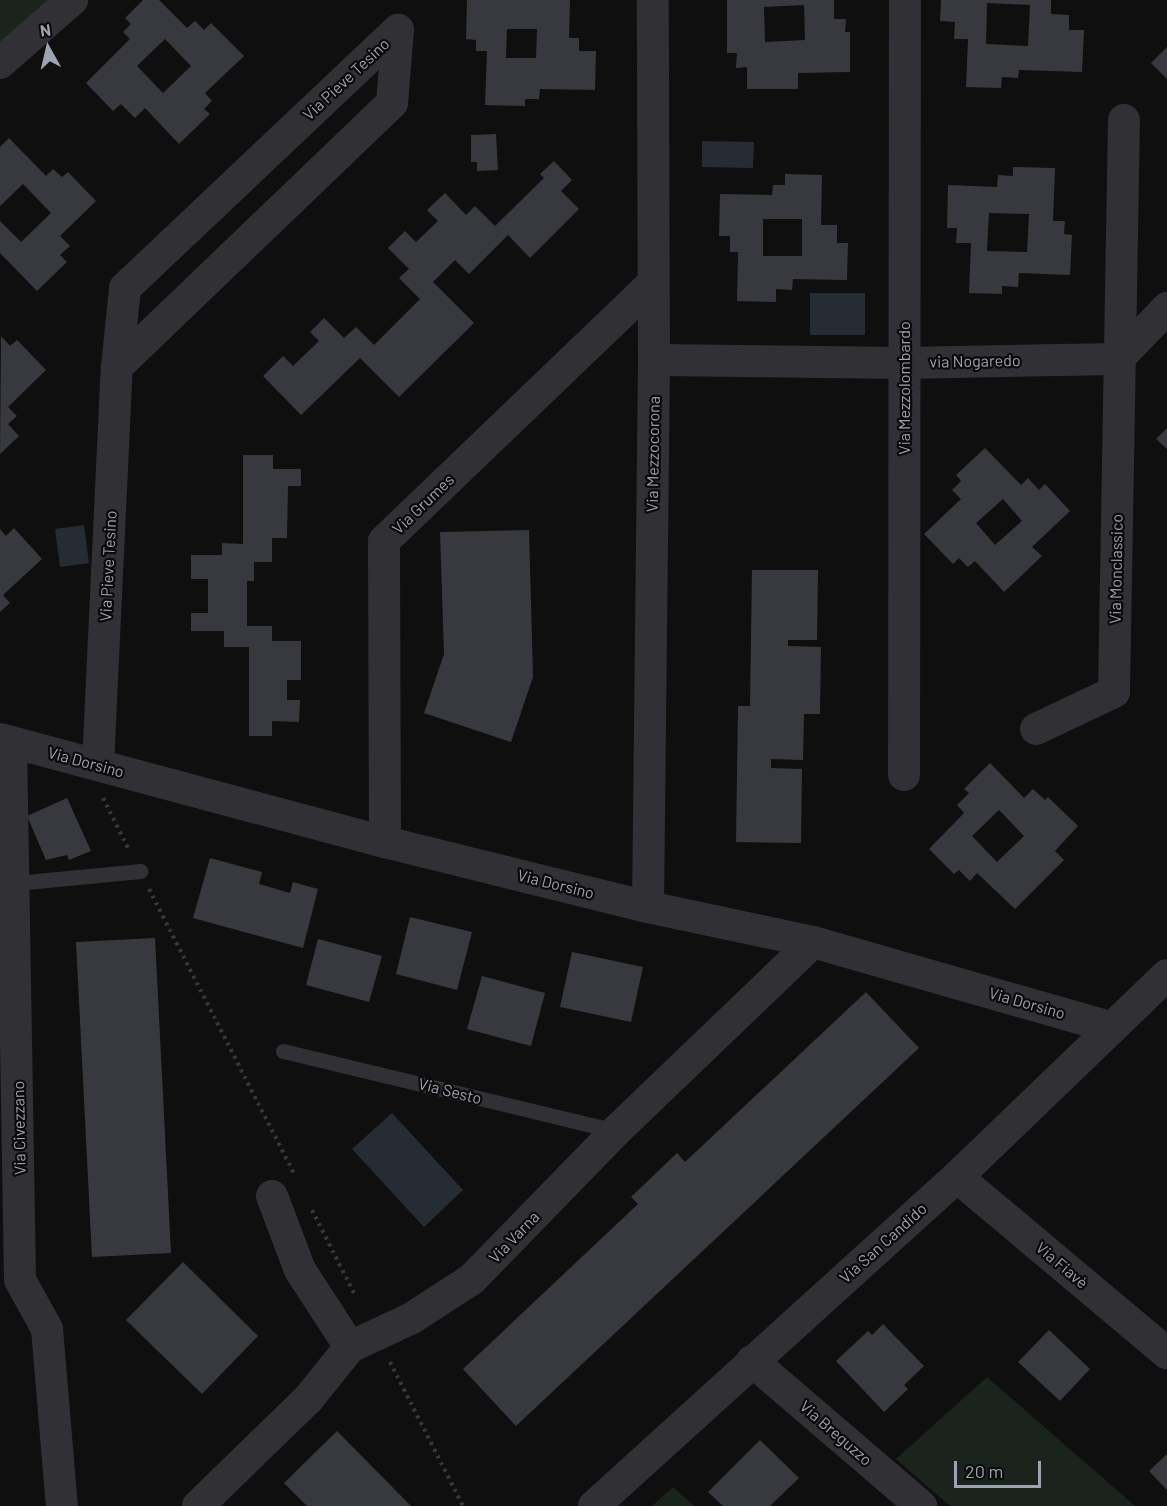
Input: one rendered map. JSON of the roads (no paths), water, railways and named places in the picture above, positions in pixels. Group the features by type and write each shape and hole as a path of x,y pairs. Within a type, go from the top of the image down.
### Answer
{"street":[{"path":"0,63 72,0"},
{"name":"Via Mezzocorona","path":"648,907 654,360 653,0"},
{"name":"Via Mezzolombardo","path":"904,775 905,0"},
{"name":"Via Pieve Tesino","path":"99,765 117,367 125,288 398,30 392,103 117,367"},
{"path":"1118,359 1124,120"},
{"name":"Via Grumes","path":"385,842 384,541 653,283"},
{"path":"1118,359 1167,308"},
{"name":"via Nogaredo","path":"654,360 904,363 1118,359"},
{"name":"Via Monclassico","path":"1036,729 1114,692 1118,359"},
{"name":"Via Dorsino","path":"6,740 385,842 648,907 813,942 1112,1028"},
{"name":"Via Civezzano","path":"6,740 16,883 20,1280 47,1329 62,1506"},
{"name":"Via Varna","path":"198,1506 309,1398 363,1341 412,1318 472,1279 616,1131 813,942"},
{"name":"Via San Candido","path":"594,1506 957,1177 1167,975"},
{"name":"Via Fiavè","path":"957,1177 1167,1353"},
{"path":"284,1186 300,1270 363,1341"},
{"name":"Via Breguzzo","path":"752,1361 921,1506"}],"lane":[{"path":"16,883 140,871"},
{"name":"Via Sesto","path":"283,1051 616,1131"}]}
